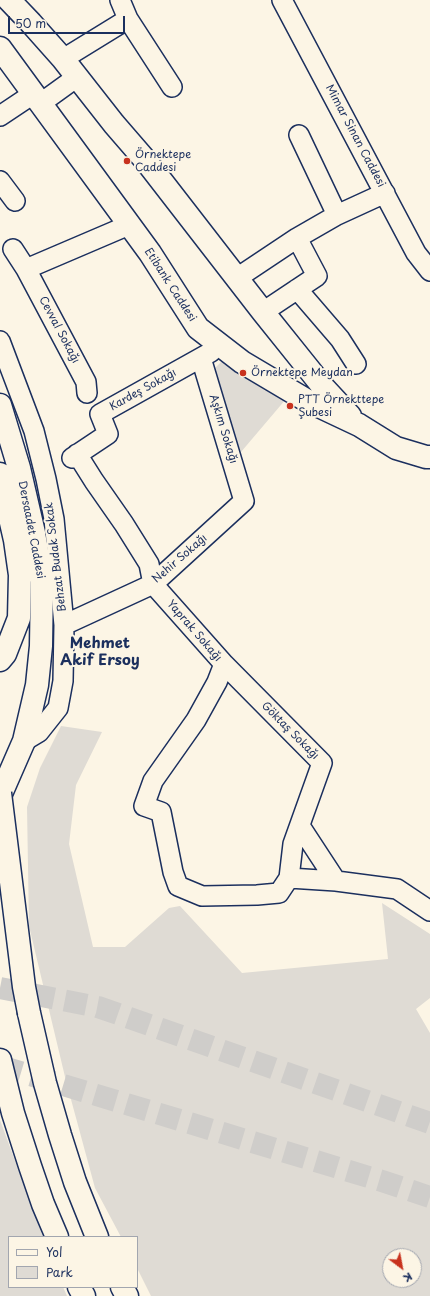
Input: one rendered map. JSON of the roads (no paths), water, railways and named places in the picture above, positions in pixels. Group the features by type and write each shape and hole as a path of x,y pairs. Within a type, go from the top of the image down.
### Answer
{"main road":[{"path":"9,0 77,76 114,124 146,161 324,388 359,426"},
{"name":"Etibank Caddesi","path":"0,48 150,253 198,328 242,362 306,400 359,426 396,448 430,457"},
{"path":"306,400 318,395 324,388"},
{"name":"Dersaadet Caddesi","path":"0,405 21,475 34,533 42,581 41,646 37,684 24,741 0,794"},
{"name":"Dersaadet Caddesi","path":"0,474 15,540 20,575 19,618 5,654 0,660"},
{"path":"0,766 24,741"},
{"path":"0,794 24,987 29,1013 45,1083 60,1135 75,1182 97,1236"},
{"path":"0,1060 13,1113 27,1158 43,1204 57,1236"}],"street":[{"path":"120,0 128,19 172,87"},
{"name":"Mimar Sinan Caddesi","path":"282,0 416,253 430,270"},
{"path":"63,59 128,19"},
{"path":"0,116 77,76"},
{"path":"299,135 337,215"},
{"path":"0,181 16,201"},
{"path":"237,278 297,238 337,215 385,193"},
{"path":"26,269 129,225"},
{"path":"263,312 317,276 297,238"},
{"name":"Cevval Sokağı","path":"13,248 26,269 86,382 87,393"},
{"path":"297,289 340,339 356,364"},
{"name":"Behzat Budak Sokak","path":"0,340 34,431 46,479 54,519 64,625 63,681 58,708 39,732 24,741"},
{"name":"Kardeş Sokağı","path":"152,584 149,564 124,524 94,481 74,456 108,434 100,414 221,346"},
{"name":"Aşkım Sokağı","path":"201,358 244,501"},
{"name":"Nehir Sokağı","path":"64,625 152,584 244,501"},
{"name":"Yaprak Sokağı","path":"152,584 224,664 217,682 196,720 153,781 144,806 161,812 172,872 178,886 202,896 257,895 279,893 289,878"},
{"name":"Göktaş Sokağı","path":"224,664 322,763 293,844 289,878"},
{"path":"300,826 336,882"},
{"path":"289,878 397,889 430,911"}],"tunnel":[{"path":"0,988 98,1007 430,1123"},
{"path":"0,1066 382,1181 430,1197"}],"place":[{"name":"Örnektepe Caddesi","path":"127,161"},
{"name":"Örnektepe Meydan","path":"243,373"},
{"name":"PTT Örnekttepe Şubesi","path":"290,406"}],"district":[{"name":"Mehmet Akif Ersoy","path":"100,652"}]}
